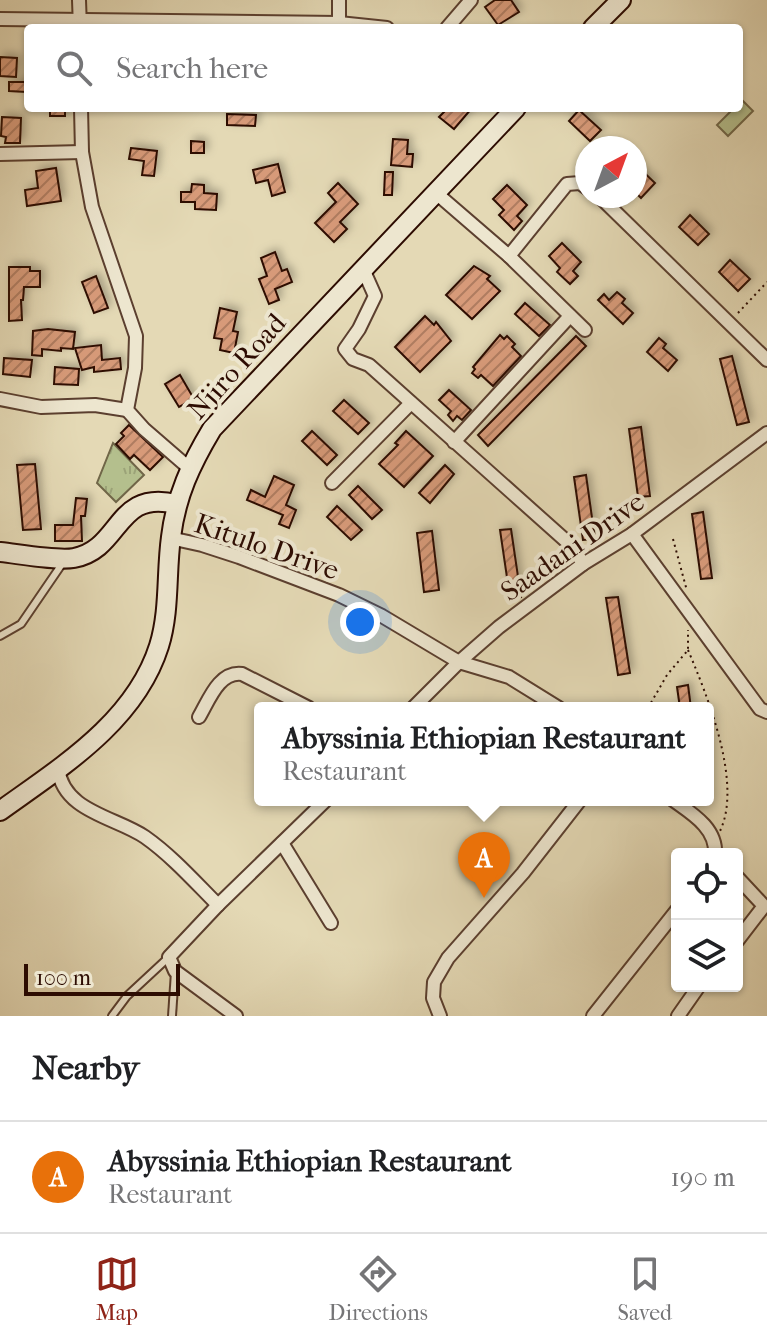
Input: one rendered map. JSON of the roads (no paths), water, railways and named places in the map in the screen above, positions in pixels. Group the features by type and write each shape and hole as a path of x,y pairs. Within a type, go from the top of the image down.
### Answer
{"street":[{"path":"79,0 80,24"},
{"path":"339,0 339,23"},
{"path":"450,24 471,0"},
{"path":"597,24 621,0"},
{"path":"0,19 80,24 349,24"},
{"path":"81,112 82,152 92,207 136,336 135,368 127,410"},
{"name":"Njiro Road","path":"4,805 58,768 112,723 145,681 158,649 166,609 170,538 176,504 189,468 212,429 512,112"},
{"path":"0,154 82,152"},
{"path":"509,256 567,184 575,183"},
{"path":"436,193 509,256 585,330"},
{"path":"611,208 767,360"},
{"path":"363,269 375,296 345,349 353,359 369,365 574,548 583,564"},
{"path":"454,442 570,316"},
{"path":"0,399 41,407 95,405 127,410 189,468"},
{"path":"332,483 411,403"},
{"name":"Saadani Drive","path":"419,702 499,627 583,564 632,534 767,433"},
{"path":"0,552 74,558 94,549 119,521 141,503 159,500 176,504"},
{"path":"632,534 760,709 767,712"},
{"name":"Kitulo Drive","path":"170,538 239,557 339,595 382,616 459,662 509,677 549,702"},
{"path":"199,717 221,682 235,673 297,702"},
{"path":"58,768 62,784 73,798 144,837 177,864 218,905"},
{"path":"236,1016 175,971 169,957 320,806"},
{"path":"440,1016 433,998 434,982 448,958 523,873 575,806"},
{"path":"681,806 698,818 715,848"},
{"path":"282,843 331,923"},
{"path":"743,883 764,906 743,935"},
{"path":"593,1016 671,918"},
{"path":"754,923 767,930"},
{"path":"678,1016 695,992"}],"lane":[{"path":"0,636 21,624 66,557"},
{"path":"112,1016 127,996 169,957"},
{"path":"172,1016 175,971"}],"place":[{"name":"Abyssinia Ethiopian Restaurant","path":"484,898"}]}
